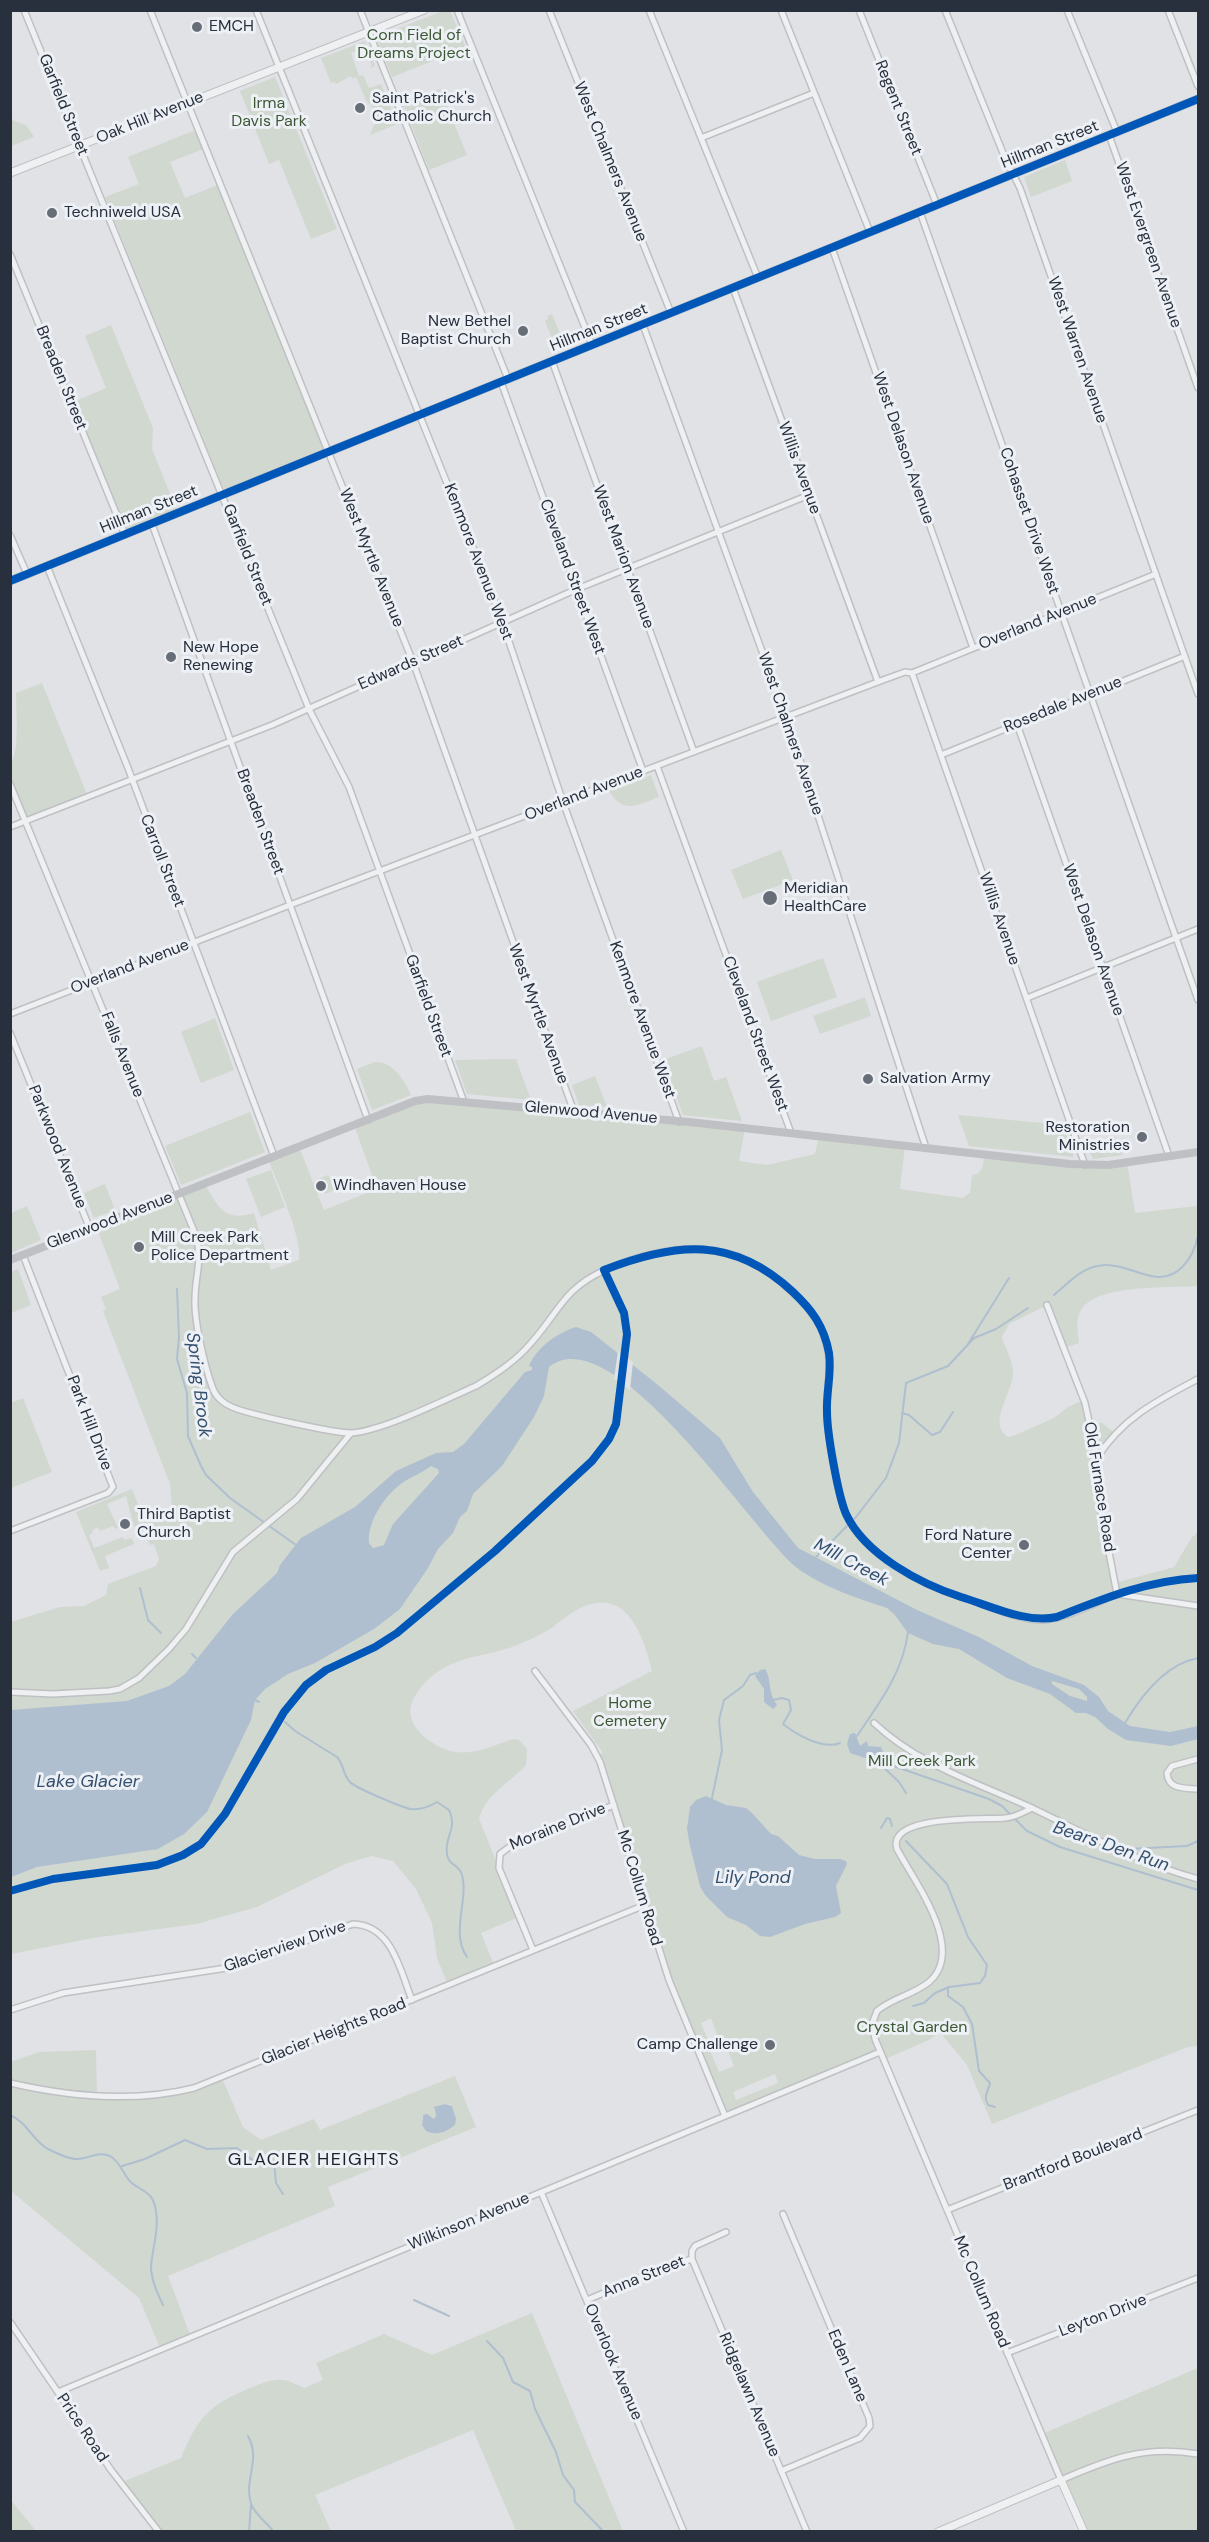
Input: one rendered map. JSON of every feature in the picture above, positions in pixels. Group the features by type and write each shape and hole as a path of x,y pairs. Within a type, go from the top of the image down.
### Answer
{"main road":[{"name":"Glenwood Avenue","path":"10,1260 421,1100 679,1122 1085,1165 1108,1165 1198,1152"}],"street":[{"name":"Garfield Street","path":"24,10 309,709 349,787 464,1102"},
{"name":"West Myrtle Avenue","path":"150,10 413,662 473,836 574,1112"},
{"name":"Kenmore Avenue West","path":"256,10 503,622 563,802 679,1122"},
{"name":"Cleveland Street West","path":"360,10 505,381 577,590 643,771"},
{"name":"Oak Hill Avenue","path":"10,173 424,10"},
{"path":"457,10 592,345"},
{"name":"West Chalmers Avenue","path":"549,10 671,313"},
{"path":"649,10 758,278"},
{"path":"781,10 870,232"},
{"name":"Regent Street","path":"859,10 937,205"},
{"name":"West Warren Avenue","path":"945,10 1005,158 1015,174 1185,656 1197,682 1198,694"},
{"path":"1067,10 1117,132"},
{"path":"1168,10 1198,86"},
{"path":"701,138 814,93"},
{"name":"Hillman Street","path":"10,581 1198,99"},
{"name":"West Evergreen Avenue","path":"1109,135 1198,388"},
{"name":"Cohasset Drive West","path":"920,212 1198,1000"},
{"name":"West Delason Avenue","path":"832,248 973,648"},
{"name":"Breaden Street","path":"10,254 125,535"},
{"name":"Willis Avenue","path":"733,288 878,682"},
{"name":"West Chalmers Avenue","path":"643,325 786,717 926,1148"},
{"name":"West Marion Avenue","path":"552,362 694,752"},
{"name":"Edwards Street","path":"10,827 309,709 627,568 809,495"},
{"name":"Breaden Street","path":"152,524 368,1120"},
{"path":"10,535 27,574"},
{"name":"Carroll Street","path":"47,566 132,780 274,1156"},
{"name":"Overland Avenue","path":"10,1014 878,682 905,672 912,673 1156,574"},
{"name":"Rosedale Avenue","path":"941,755 1185,656"},
{"name":"Willis Avenue","path":"912,673 1085,1165"},
{"name":"West Delason Avenue","path":"1017,724 1169,1156"},
{"name":"Cleveland Street West","path":"657,766 791,1133"},
{"name":"Falls Avenue","path":"10,783 198,1244 200,1267 195,1289 195,1311 210,1379 216,1395 224,1403 243,1411 351,1433"},
{"path":"1027,998 1198,929"},
{"name":"Parkwood Avenue","path":"10,1033 90,1228"},
{"path":"10,1692 92,1692 120,1689 133,1682 169,1649 198,1610 229,1557 245,1541 285,1510 351,1433 393,1420 489,1379 533,1341 570,1291 604,1270 638,1257 694,1248 721,1251 757,1264 783,1283 806,1305 819,1322 828,1352 828,1422 842,1501 849,1519 887,1560 945,1592 1025,1617 1044,1620 1117,1594 1198,1606"},
{"name":"Park Hill Drive","path":"10,1531 108,1492 113,1487 23,1255"},
{"name":"Old Furnace Road","path":"1047,1305 1085,1403 1097,1458 1098,1495 1117,1594"},
{"path":"1097,1458 1115,1433 1131,1418 1198,1379"},
{"name":"Mc Collum Road","path":"535,1671 594,1750 614,1805 669,1980 725,2116"},
{"path":"874,1723 898,1742 949,1774 1032,1808 1141,1860 1198,1879"},
{"path":"1198,1759 1172,1766 1167,1773 1168,1782 1172,1786 1198,1789"},
{"name":"Moraine Drive","path":"533,1950 499,1868 500,1854 512,1845 614,1805"},
{"name":"Mc Collum Road","path":"1032,1808 1009,1818 972,1818 926,1824 908,1828 899,1836 897,1849 929,1905 938,1928 943,1955 938,1971 930,1981 877,2011 872,2024 880,2052 1084,2532"},
{"name":"Glacier Heights Road","path":"10,2083 72,2094 141,2097 171,2094 222,2078 645,1905"},
{"name":"Glacierview Drive","path":"10,2010 63,1993 233,1967 353,1924 373,1928 384,1938 412,2000"},
{"name":"Wilkinson Avenue","path":"58,2392 880,2052"},
{"name":"Brantford Boulevard","path":"946,2210 1198,2110"},
{"name":"Overlook Avenue","path":"542,2192 684,2532"},
{"name":"Eden Lane","path":"781,2471 860,2438 870,2426 869,2418 783,2214"},
{"name":"Anna Street","path":"587,2300 665,2267 692,2259 695,2246 726,2232"},
{"name":"Ridgelawn Avenue","path":"692,2259 807,2532"},
{"name":"Leyton Drive","path":"1007,2353 1198,2278"},
{"name":"Price Road","path":"10,2322 111,2470 159,2532"},
{"path":"938,2532 955,2528 1096,2464 1141,2452 1162,2450 1198,2454"}],"green space":[{"name":"Corn Field of Dreams Project","path":"443,11 450,11 466,48 392,77 376,37"},
{"path":"365,41 375,66 370,68 372,65 362,48 351,53 359,76 363,75 369,88 381,84 397,124 370,135 374,125 379,123 356,77 352,79 351,76 336,84 331,83 321,58"},
{"name":"Irma Davis Park","path":"275,77 337,229 311,239 279,160 269,164 240,91"},
{"path":"440,89 467,155 429,170 403,103"},
{"path":"10,119 27,126 34,137 11,146"},
{"path":"198,129 206,148 170,162 185,198 220,184 329,452 228,493 222,485 105,197 139,184 128,157"},
{"path":"1065,160 1072,181 1031,197 1024,177"},
{"path":"552,314 563,341 558,343 553,341 545,321 548,319 547,316"},
{"path":"111,325 153,428 152,449 178,513 125,535 71,403 106,388 85,336"},
{"path":"42,683 88,797 26,821 11,784 11,762 17,739 16,693"},
{"path":"651,775 659,797 644,803 626,806 609,791"},
{"path":"781,850 793,880 743,899 731,870"},
{"path":"823,958 837,997 771,1021 757,982"},
{"path":"865,997 871,1016 820,1034 813,1016"},
{"path":"215,1018 234,1070 201,1083 181,1032"},
{"path":"702,1046 714,1081 726,1077 742,1121 683,1115 663,1060"},
{"path":"516,1059 531,1100 467,1094 455,1060"},
{"path":"375,1062 392,1068 405,1083 411,1095 372,1110 357,1069"},
{"path":"595,1076 607,1107 579,1105 572,1085"},
{"name":"Mill Creek Park","path":"415,1101 745,1128 739,1161 767,1165 815,1154 819,1136 905,1146 900,1189 962,1198 970,1193 972,1175 978,1174 983,1166 984,1155 1085,1165 1127,1162 1135,1213 1196,1206 1198,1203 1198,1286 1135,1289 1102,1296 1089,1302 1078,1317 1079,1343 1064,1348 1047,1305 1009,1324 1002,1337 1013,1370 1000,1415 1000,1423 1002,1431 1008,1437 1013,1436 1054,1418 1068,1407 1084,1400 1089,1423 1102,1423 1115,1433 1097,1458 1096,1478 1115,1583 1174,1567 1192,1537 1198,1532 1198,2046 1188,2047 992,2124 967,2065 940,2032 929,2040 883,2060 880,2052 725,2116 669,1980 597,1755 603,1753 573,1711 652,1671 639,1632 632,1620 613,1604 600,1603 585,1606 550,1629 522,1643 446,1667 425,1683 411,1705 410,1714 418,1730 432,1743 441,1747 464,1753 514,1739 519,1740 527,1749 526,1765 492,1795 479,1819 519,1917 481,1933 494,1965 448,1985 437,1958 432,1923 416,1889 393,1861 371,1856 345,1864 257,1907 196,1924 93,1938 11,1954 11,1622 60,1607 84,1606 106,1595 108,1584 156,1566 159,1559 154,1544 150,1545 144,1530 138,1532 134,1526 126,1496 107,1504 118,1528 115,1529 113,1526 100,1531 98,1527 89,1535 94,1548 123,1537 124,1540 132,1538 134,1544 105,1556 109,1568 100,1571 76,1512 132,1489 144,1520 172,1509 170,1484 103,1311 106,1309 101,1297 120,1289 96,1226 205,1184 223,1211 236,1216 254,1213 271,1270 299,1260 293,1224 268,1159 299,1147 324,1210 377,1189 354,1125","holes":["711,2018 720,2043 711,2047 701,2023","725,2044 734,2066 719,2072 709,2049","775,2074 778,2083 736,2100 733,2092"]},
{"path":"250,1112 265,1152 181,1185 165,1146"},
{"path":"958,1115 1063,1125 1074,1157 969,1146"},
{"path":"1116,1137 1123,1155 1093,1159 1088,1147"},
{"path":"271,1170 285,1207 261,1217 246,1179"},
{"path":"328,1175 336,1189 325,1194 324,1191 327,1189 324,1181 320,1182 319,1179"},
{"path":"105,1184 115,1210 94,1218 84,1193"},
{"path":"27,1206 41,1240 11,1253 11,1213"},
{"path":"18,1269 31,1305 11,1313 11,1272"},
{"path":"23,1398 52,1472 11,1488 11,1403"},
{"path":"96,2050 97,2095 158,2095 222,2078 243,2127 261,2140 314,2119 320,2130 455,2076 476,2127 328,2187 335,2206 168,2276 191,2337 161,2350 139,2298 11,2191 10,2062 39,2052","holes":["445,2104 451,2105 453,2112 422,2125 422,2116 434,2119 436,2115 434,2109"]},
{"path":"532,2313 623,2531 516,2531 473,2430 315,2495 331,2531 159,2531 120,2483 181,2458 193,2432 206,2414 224,2400 250,2388 278,2380 304,2388 323,2380 316,2363 384,2334 432,2355"},
{"path":"1198,2368 1198,2531 1084,2531 1042,2434"},
{"path":"10,2499 36,2531 11,2531"}],"water":[{"name":"Lake Glacier","path":"576,1327 591,1332 720,1438 753,1492 798,1548 917,1610 979,1637 1032,1666 1084,1685 1099,1697 1108,1711 1130,1726 1170,1732 1198,1726 1198,1739 1171,1746 1126,1740 1108,1729 1095,1717 1086,1713 1076,1713 1050,1694 1007,1678 959,1649 933,1644 908,1633 887,1608 840,1591 806,1574 776,1546 680,1434 644,1398 609,1371 576,1359 549,1367 544,1396 534,1417 502,1466 473,1494 467,1511 460,1517 453,1533 438,1549 400,1609 374,1629 315,1663 288,1674 265,1689 255,1700 251,1720 207,1812 184,1834 158,1849 37,1867 11,1877 11,1710 127,1701 169,1686 185,1674 233,1614 277,1573 280,1565 301,1538 355,1507 396,1471 436,1453 453,1452 464,1444 525,1372 532,1370 529,1366 542,1347","holes":["431,1466 438,1469 439,1473 393,1524 384,1545 373,1548 369,1543 371,1526 389,1494 402,1483","1052,1681 1079,1689 1087,1697 1087,1701 1070,1696 1052,1684"]},
{"path":"765,1669 777,1705 773,1709 764,1702 764,1689 755,1676 760,1670"},
{"path":"855,1733 860,1746 867,1741 868,1746 881,1747 883,1752 877,1756 883,1764 850,1753 847,1744 850,1734"},
{"name":"Lily Pond","path":"706,1796 726,1805 746,1808 771,1834 778,1836 799,1855 815,1859 846,1861 847,1864 836,1886 841,1913 835,1917 805,1924 770,1937 760,1936 746,1925 727,1917 705,1895 700,1886 687,1829 690,1807 696,1800"},
{"path":"445,2104 452,2106 456,2119 455,2125 441,2132 426,2131 422,2125 423,2115 427,2114 434,2119 436,2115 434,2107"}],"pier":[{"path":"618,1351 633,1362 630,1390 614,1379"}],"waterway":[{"path":"1198,1217 1198,1224"},
{"path":"1054,1295 1077,1276 1097,1266 1116,1266 1151,1276 1169,1275 1176,1272 1188,1260 1198,1236"},
{"path":"968,1344 1009,1278"},
{"name":"Spring Brook","path":"177,1289 179,1337 177,1359 187,1393 188,1436 201,1466 206,1475 230,1498 296,1545"},
{"name":"Mill Creek","path":"815,1558 856,1517 886,1478 899,1443 906,1383 948,1366 974,1338 996,1329 1028,1308"},
{"path":"902,1413 909,1415 932,1435 940,1432 953,1412"},
{"path":"140,1588 148,1620 161,1633"},
{"name":"Bears Den Run","path":"857,1736 895,1674 901,1661 908,1632"},
{"path":"192,1654 196,1658"},
{"path":"1125,1723 1147,1692 1165,1674 1186,1661 1198,1658"},
{"path":"712,1798 722,1750 719,1720 724,1700 743,1686 750,1675 756,1673"},
{"path":"773,1700 782,1698 789,1700 791,1710 783,1724 795,1733 826,1745 840,1743"},
{"path":"255,1700 259,1702"},
{"path":"285,1722 295,1731 337,1757 348,1779 354,1785 410,1809 424,1808 437,1802 449,1810 452,1828 447,1842 447,1854 449,1861 461,1872 464,1885 460,1938 467,1957"},
{"name":"Bears Den Run","path":"882,1762 989,1799 1002,1806 1027,1831 1060,1847 1198,1890"},
{"path":"880,1764 899,1782 906,1793"},
{"path":"881,1828 887,1818 890,1819 892,1826"},
{"path":"906,1841 947,1884 968,1937 987,1965 985,1976 980,1983 949,1987 935,1993 924,2003 913,2006"},
{"path":"1127,1849 1187,1846 1198,1841"},
{"path":"948,1989 948,1996 963,2007 972,2024 979,2071 990,2083 986,2096 987,2102 988,2105 995,2107"},
{"path":"10,2115 21,2122 43,2146 63,2156 75,2159 98,2154 110,2156 130,2181 152,2198 157,2221 151,2271 163,2305"},
{"path":"122,2166 145,2159 185,2140 207,2149 237,2148 255,2162 274,2161 276,2183 283,2194"},
{"path":"414,2300 449,2316"},
{"path":"487,2341 503,2358 513,2382 530,2391 535,2409 556,2452 563,2475 574,2490 575,2502 604,2532"},
{"path":"248,2436 253,2454 249,2488 252,2506 274,2532"},
{"path":"249,2532 251,2504"}],"cycle path":[{"path":"10,581 1198,99"},
{"path":"10,1891 53,1879 157,1865 183,1855 201,1844 225,1814 284,1712 306,1685 326,1670 375,1647 397,1633 495,1551 592,1461 609,1439 616,1424 627,1334 624,1313 604,1270 655,1254 703,1249 726,1253 748,1261 771,1274 806,1305 824,1335 829,1353 827,1422 836,1479 846,1514 866,1542 880,1555 912,1576 945,1591 996,1609 1021,1616 1045,1619 1057,1617 1143,1587 1198,1578"}],"place":[{"name":"EMCH","path":"197,27"},
{"name":"Saint Patrick's Catholic Church","path":"360,108"},
{"name":"Techniweld USA","path":"52,213"},
{"name":"New Bethel Baptist Church","path":"523,331"},
{"name":"New Hope Renewing","path":"171,657"},
{"name":"Meridian HealthCare","path":"770,898"},
{"name":"Salvation Army","path":"868,1079"},
{"name":"Restoration Ministries","path":"1142,1137"},
{"name":"Windhaven House","path":"321,1186"},
{"name":"Mill Creek Park Police Department","path":"139,1247"},
{"name":"Third Baptist Church","path":"125,1524"},
{"name":"Ford Nature Center","path":"1024,1545"},
{"name":"Camp Challenge","path":"770,2045"}],"district":[{"name":"GLACIER HEIGHTS","path":"314,2160"}],"park label":[{"name":"Home Cemetery","path":"630,1713"},
{"name":"Crystal Garden","path":"912,2028"}]}
